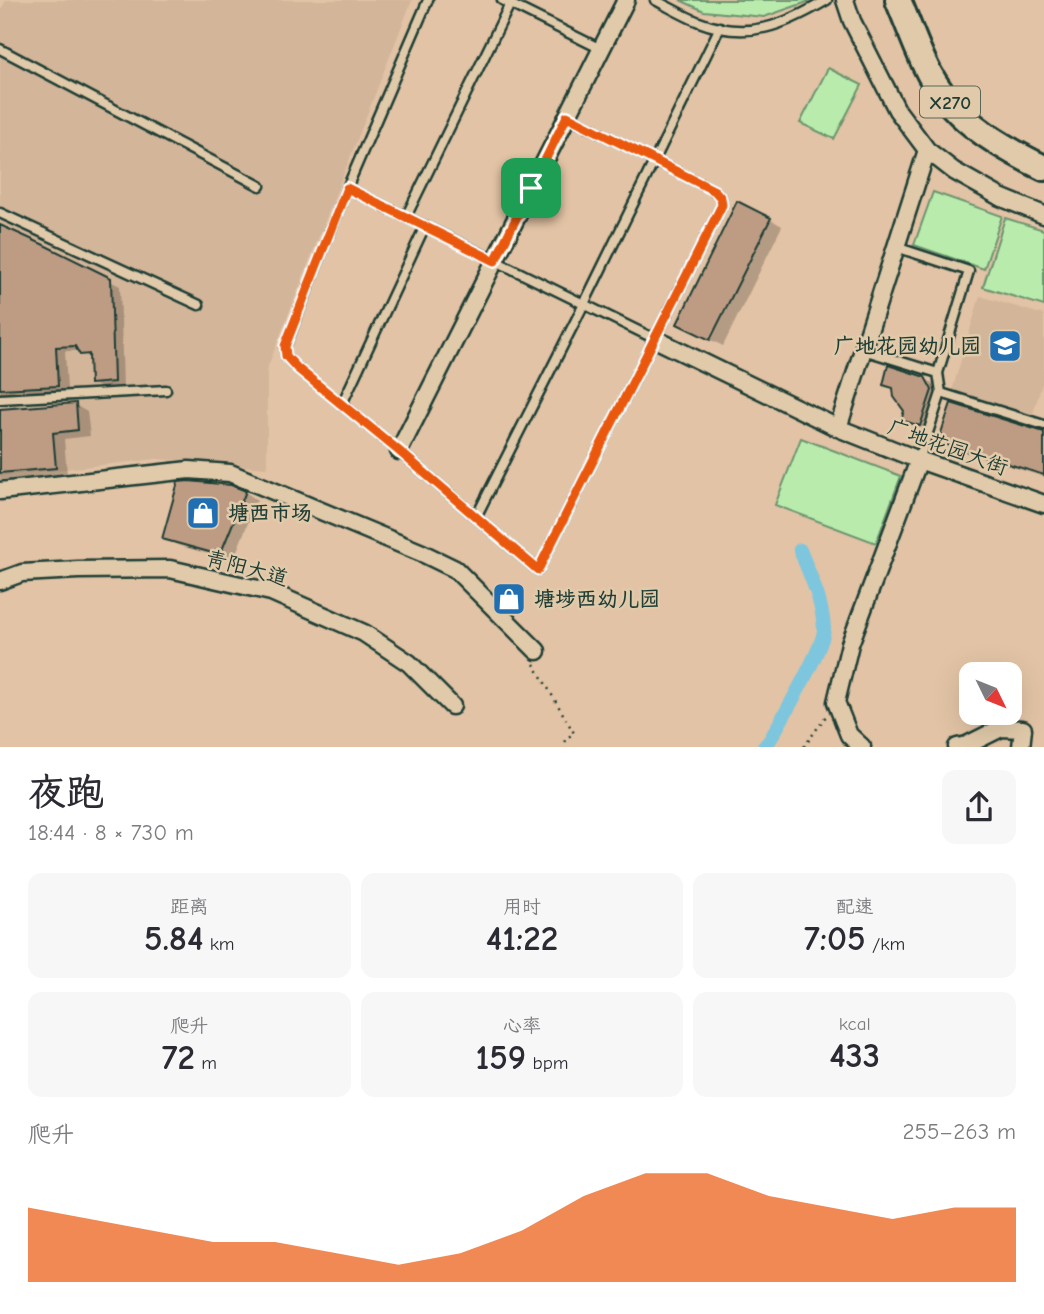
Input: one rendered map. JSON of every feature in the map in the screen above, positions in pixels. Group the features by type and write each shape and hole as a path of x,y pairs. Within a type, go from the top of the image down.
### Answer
{"main road":[{"name":"X270","path":"898,0 926,67 942,93 975,129 997,144 1044,168"},
{"path":"910,0 941,81 960,113"}],"street":[{"path":"399,451 626,0"},
{"path":"845,0 852,22 897,110 927,150 954,170 1000,197 1044,215"},
{"path":"838,428 927,150"},
{"name":"广地花园大街","path":"654,339 838,428 1044,504"},
{"path":"863,747 849,735 836,702 850,644 919,460"},
{"path":"0,491 189,470 230,473 455,569 537,651"},
{"name":"青阳大道","path":"0,581 22,573 170,569 271,592 364,633 410,663 452,706"},
{"path":"957,747 967,745 1001,728 1023,729 1021,747"}],"lane":[{"path":"428,0 347,188 285,346 286,356 538,570 722,205 721,198 715,191 567,116"},
{"path":"655,0 700,22 737,31 770,27 797,18 827,0"},
{"path":"406,217 506,2 601,50"},
{"path":"477,517 720,27"},
{"path":"0,49 260,186"},
{"path":"347,188 654,339"},
{"path":"0,213 199,305"},
{"path":"342,404 425,226"},
{"path":"896,247 969,271 938,373 941,393 919,460"},
{"path":"863,350 938,373"},
{"path":"0,399 166,390"},
{"path":"941,393 1044,425"}],"path":[{"path":"537,651 533,662 574,733 566,739 565,747"},
{"path":"804,747 836,702"}],"shaded area":[{"path":"6,0 412,0 267,369 267,468 157,459 0,476 0,12"},
{"name":"广地花园幼儿园","path":"980,296 1044,315 1044,377 1032,417 952,391"}],"green space":[{"path":"680,0 813,0 764,17 704,11"},
{"path":"828,68 862,85 834,139 800,123"},
{"path":"933,192 1002,216 984,269 914,245"},
{"path":"1005,218 1044,230 1044,306 983,287"},
{"path":"801,438 901,476 876,543 775,505"}],"building":[{"path":"737,201 771,218 710,340 677,324"},
{"path":"0,225 111,278 114,382 90,384 89,354 80,355 75,346 56,347 58,386 0,389"},
{"path":"888,365 925,377 932,390 920,426 901,420 904,411 894,397 893,388 883,385"},
{"path":"76,403 78,430 53,433 56,468 0,473 0,409"},
{"path":"951,403 1044,432 1044,475 938,442"},
{"name":"塘西市场","path":"178,482 231,485 246,491 220,555 162,539"}],"waterway":[{"path":"764,747 818,651 824,628 815,588 800,550"}],"place":[{"name":"广地花园幼儿园","path":"1005,346"},
{"name":"塘西市场","path":"203,513"},
{"name":"塘埗西幼儿园","path":"509,599"}],"route":[{"path":"567,116 715,191 721,198 722,205 538,570 297,368 286,356 285,346 347,188 495,261 531,188 567,116"}]}
